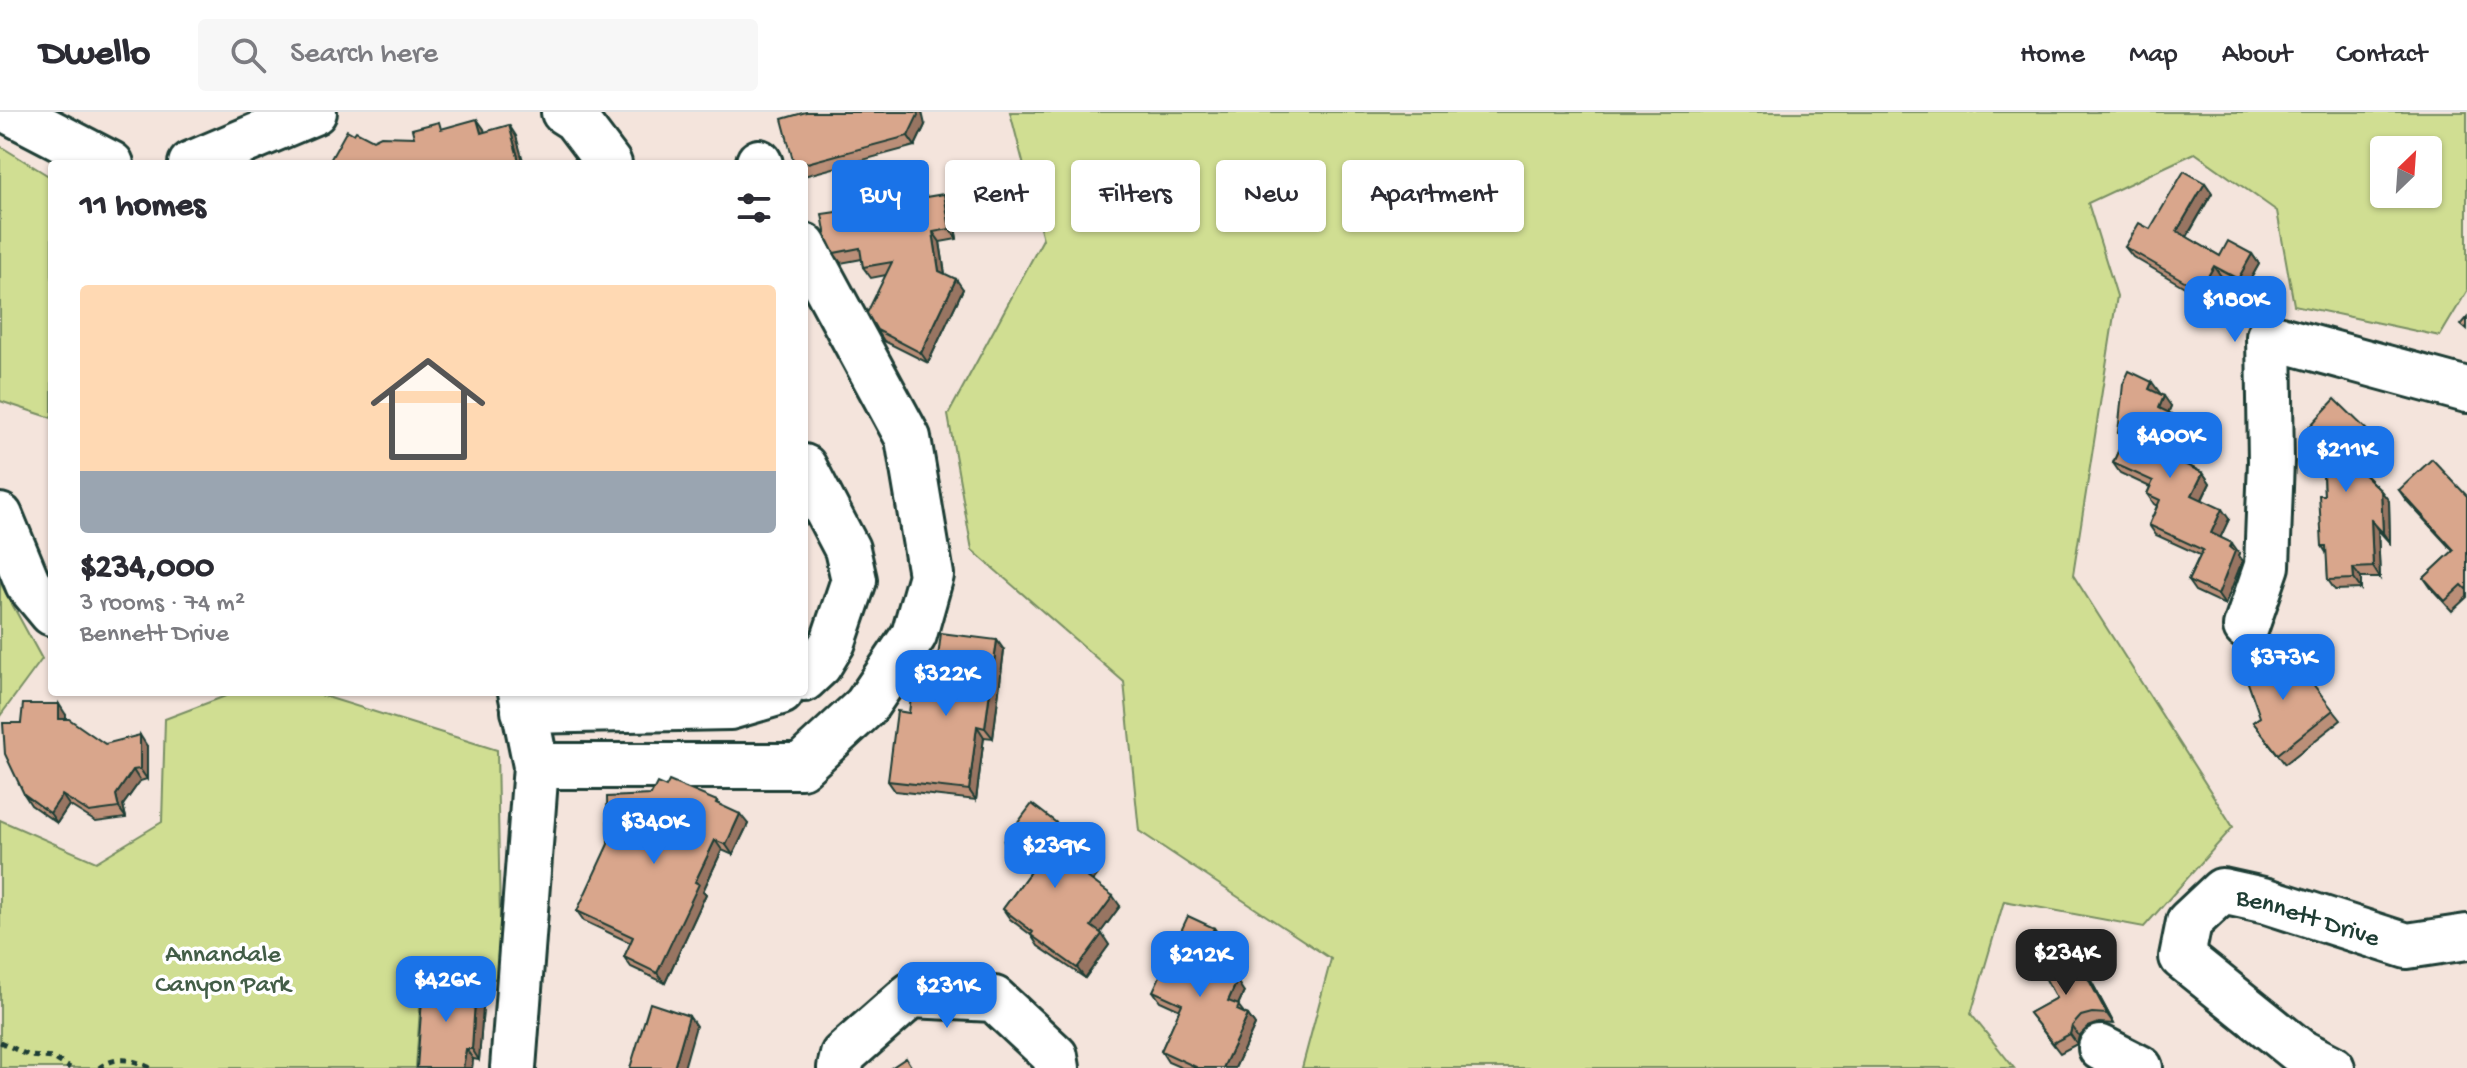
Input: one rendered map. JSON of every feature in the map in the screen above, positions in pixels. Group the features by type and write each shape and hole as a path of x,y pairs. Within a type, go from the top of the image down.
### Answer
{"street":[{"path":"11,112 103,160"},
{"path":"200,160 314,112"},
{"path":"564,112 575,119 606,160"},
{"path":"536,766 801,766 866,706 914,635 931,575 908,438 808,253"},
{"path":"2246,627 2267,566 2271,461 2269,336 2467,390"},
{"path":"808,475 847,549 854,580 833,642 819,665 808,675"},
{"path":"0,516 28,584 48,608"},
{"path":"513,1068 536,766 522,701 730,707 767,696"},
{"name":"Bennett Drive","path":"2332,1068 2299,1051 2182,957 2189,922 2222,891 2267,901 2407,946 2467,937"},
{"path":"840,1068 843,1055 911,995 994,999 1055,1056 1057,1068"},
{"path":"2101,1048 2140,1068"}],"path":[{"path":"0,1042 30,1056 53,1058 70,1068"},
{"path":"99,1068 115,1058 151,1068"}],"green space":[{"path":"1010,112 2467,112 2467,291 2440,336 2294,305 2277,211 2195,153 2088,203 2117,296 2073,575 2233,827 2144,927 2004,901 1971,1014 2014,1068 1302,1068 1331,959 1139,831 1124,682 972,550 948,415 1043,239 1041,232 1055,232 1055,160 1022,160"},
{"path":"0,146 48,176 48,417 0,401"},
{"path":"0,582 42,659 0,716"},
{"name":"Annandale Canyon Park","path":"225,696 324,696 497,750 501,979 422,977 416,1068 0,1068 0,820 96,862 162,822 165,719"}],"building":[{"path":"806,112 917,112 918,115 908,136 808,163 808,160 793,160 782,119"},
{"path":"477,119 481,133 509,125 519,160 330,160 347,130 373,140 381,136 414,137 412,129 439,122 441,129"},
{"path":"2184,171 2205,183 2177,231 2220,256 2228,241 2252,254 2238,279 2214,266 2200,290 2125,247 2139,223 2150,229"},
{"path":"944,194 945,230 933,232 939,271 956,279 921,353 877,330 867,313 892,262 863,267 860,248 834,253 826,237 822,214 832,213 832,232 929,232 929,196"},
{"path":"2129,371 2152,382 2149,389 2164,396 2159,408 2176,416 2173,431 2187,438 2180,462 2203,473 2192,495 2222,509 2211,533 2232,543 2230,547 2235,551 2218,595 2188,581 2203,550 2149,525 2160,500 2147,494 2153,481 2113,463 2125,436 2118,433 2123,384"},
{"path":"2335,399 2374,437 2350,461 2381,491 2383,533 2371,520 2373,567 2353,568 2354,579 2328,580 2319,495 2324,495 2322,452 2312,442 2319,435 2310,426"},
{"path":"2432,459 2467,496 2467,590 2462,585 2445,601 2424,578 2454,550 2399,490"},
{"path":"941,633 997,640 985,728 977,726 969,790 888,781 897,711 909,713 911,697 933,699"},
{"path":"2267,649 2280,687 2302,670 2333,710 2278,754 2253,722 2260,717 2240,660"},
{"path":"23,704 59,704 59,719 69,719 105,744 140,735 140,769 133,770 116,795 119,808 89,812 62,795 50,813 24,794 5,754 3,723 21,723"},
{"path":"669,781 740,814 726,845 715,840 695,882 699,884 657,973 624,957 633,937 577,911 608,844 607,797 651,795 657,783 666,787"},
{"path":"1032,804 1063,828 1056,837 1091,863 1083,874 1113,896 1091,926 1102,934 1077,968 1031,935 1033,932 1003,909 1035,865 1004,841"},
{"path":"1188,916 1214,928 1209,939 1233,950 1221,974 1237,981 1228,1001 1239,1005 1237,1010 1248,1015 1223,1068 1198,1068 1161,1051 1182,1004 1153,991"},
{"path":"2073,950 2107,1014 2081,1016 2072,1026 2070,1034 2053,1043 2029,1013 2056,998 2040,968"},
{"path":"429,980 476,984 472,1049 466,1049 463,1068 417,1068 423,985 429,985"},
{"path":"650,1003 689,1016 674,1068 630,1068"},
{"path":"906,1058 912,1068 891,1068"}]}
